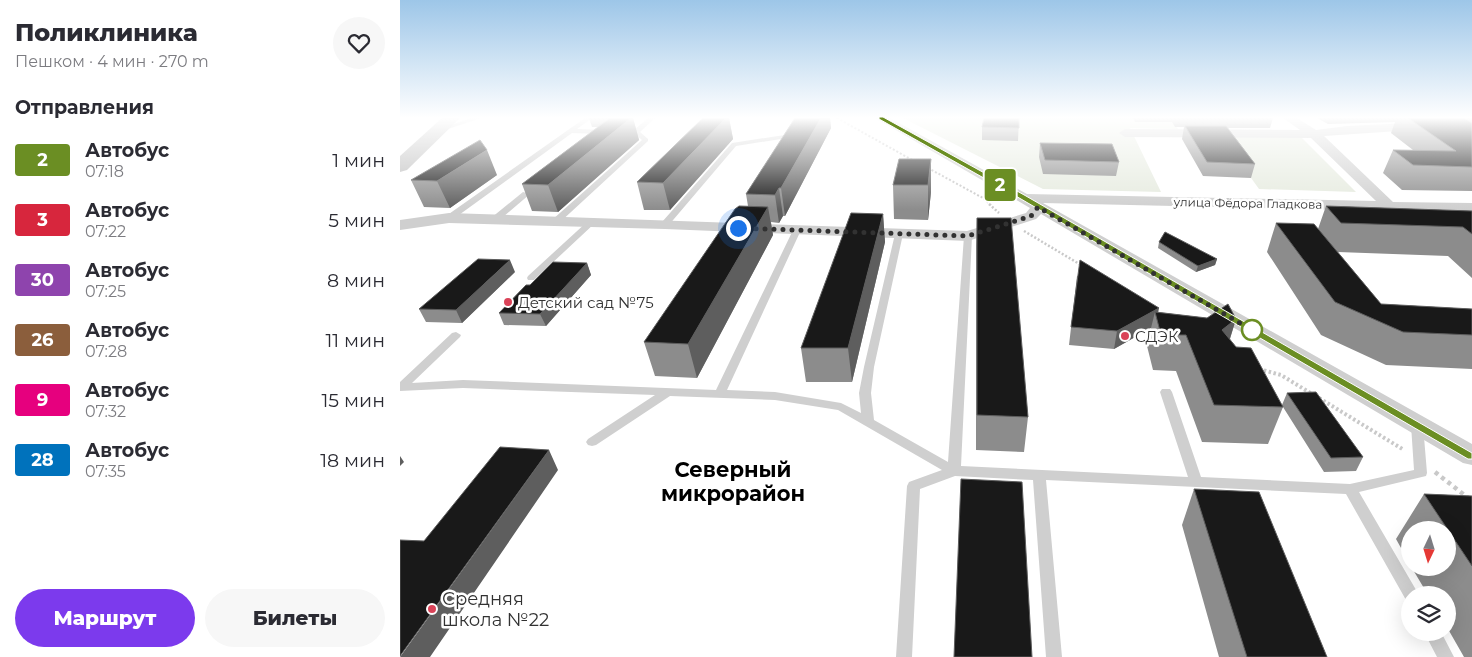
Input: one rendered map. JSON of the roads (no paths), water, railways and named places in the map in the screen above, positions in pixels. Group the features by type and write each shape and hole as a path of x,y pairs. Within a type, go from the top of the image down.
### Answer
{"main road":[{"path":"400,166 419,149"}],"street":[{"path":"936,149 1472,456"},
{"path":"1329,149 1389,206"},
{"path":"400,225 449,218 591,223 741,223 797,230 968,236 1031,216 1031,202"},
{"name":"улица Фёдора Гладкова","path":"1031,202 1389,206 1468,211"}],"lane":[{"path":"449,218 547,149"},
{"path":"556,222 636,149"},
{"path":"666,224 730,149"},
{"path":"494,220 526,194"},
{"path":"531,278 591,223"},
{"path":"720,394 797,230"},
{"path":"868,422 865,393 869,367 899,234"},
{"path":"954,471 968,236"},
{"path":"401,387 456,335"},
{"path":"401,387 463,384 775,396 840,407 954,471"},
{"path":"592,442 668,392"},
{"path":"1166,392 1196,482"},
{"path":"904,657 914,486 954,471 1350,489 1421,473 1417,425"},
{"path":"1039,475 1054,657"},
{"path":"1253,484 1260,502"},
{"path":"1350,489 1406,586"},
{"path":"1437,641 1446,657"}],"place":[{"name":"Детский сад №75","path":"508,302"},
{"name":"СДЭК","path":"1125,336"},
{"name":"Средняя школа №22","path":"432,609"}],"district":[{"name":"Северный микрорайон","path":"733,481"}]}
